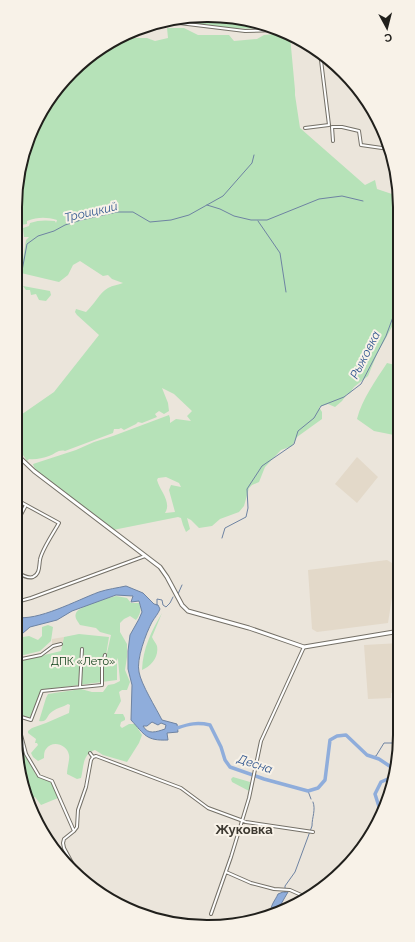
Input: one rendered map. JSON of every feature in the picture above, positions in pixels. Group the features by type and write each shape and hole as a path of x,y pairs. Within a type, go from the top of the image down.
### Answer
{"main road":[{"path":"22,460 34,471 160,568 167,577 182,605 188,611 249,628 304,646 393,632"}],"street":[{"path":"185,24 245,31 263,30"},
{"path":"305,128 328,125 321,61"},
{"path":"333,141 332,127 342,127 360,131 361,145 383,148"},
{"path":"22,503 59,523 40,559 40,565 36,574 33,577 28,577 22,574"},
{"path":"22,513 26,505"},
{"path":"22,600 145,556"},
{"path":"22,659 41,655 53,646 61,644"},
{"path":"211,914 242,820 252,784 261,741 304,646"},
{"path":"80,687 82,649"},
{"path":"22,717 31,720 42,692 102,685 102,667 105,655"},
{"path":"22,744 39,776 52,781 74,831"},
{"path":"90,753 93,757"},
{"path":"93,757 96,756 181,788 208,808 246,822 313,832"},
{"path":"71,860 63,845 64,839 74,831 77,825 79,805 86,787 91,760 93,757"},
{"path":"226,872 258,885 274,889 295,891 301,894"}],"shaded area":[{"path":"357,457 378,477 357,503 335,484"},
{"path":"387,560 393,564 393,591 388,623 317,632 312,629 308,570"},
{"path":"64,637 63,642 52,644 52,639"},
{"path":"393,643 393,693 391,693 391,698 368,699 364,645"}],"green space":[{"path":"220,22 256,28 235,28 189,23"},
{"path":"167,28 184,28 198,35 229,35 234,41 257,39 264,35 273,34 290,41 295,95 300,128 365,185 375,180 377,189 393,195 393,325 377,354 368,376 354,387 350,393 347,394 335,407 328,404 319,407 322,412 322,419 297,437 292,446 281,450 265,467 259,482 249,488 244,506 239,512 220,519 212,526 199,528 187,518 190,529 186,532 181,518 178,517 113,530 37,471 33,464 76,450 169,415 170,423 176,419 191,421 187,416 192,411 174,394 162,388 168,403 169,411 164,414 159,411 155,414 157,417 142,423 138,422 124,430 121,428 114,429 113,433 42,458 29,459 27,461 22,454 22,414 54,392 99,335 77,315 75,312 76,309 86,312 105,290 123,283 112,279 108,275 103,276 80,261 73,265 68,275 59,282 22,273 26,240 29,237 24,237 23,228 36,221 55,221 56,223 57,220 38,218 27,221 27,224 22,225 22,195 28,159 41,125 53,104 76,76 104,53 125,41 132,38 147,38 155,41 168,38","holes":["166,477 179,483 181,487 171,485 169,490 175,512 165,513 167,505 165,496 158,484 158,478"]},
{"path":"23,286 50,291 51,295 46,301 39,300 36,294 31,295 30,290 26,290"},
{"path":"387,363 393,364 393,435 374,431 357,419 366,397"},
{"name":"ДПК «Лето»","path":"116,596 127,598 131,603 139,603 140,605 139,614 136,620 130,616 120,623 120,632 127,644 125,670 130,682 127,690 122,690 119,692 121,701 114,714 123,714 125,720 121,722 120,726 122,728 129,724 135,724 142,735 139,743 127,762 103,755 95,750 91,752 84,761 81,778 77,779 67,774 69,759 68,751 59,744 49,746 44,753 44,758 38,761 33,757 31,753 38,745 35,743 36,739 28,733 28,731 69,713 70,705 68,704 53,711 46,720 39,721 48,694 81,689 92,692 103,692 108,685 120,681 118,660 117,658 117,680 41,690 30,718 22,715 22,660 61,651 64,637 79,634 109,637 107,655 111,635 100,632 96,628 80,625 76,618 76,613 78,610 101,600"},
{"path":"162,613 152,637 157,646 156,657 151,664 142,670 148,640"},
{"path":"48,625 53,627 51,641 40,651 22,656 23,637 29,636 38,640 42,636 42,627"},
{"path":"22,750 36,775 40,778 51,781 58,798 41,805 35,797 33,798 28,783"},
{"path":"233,777 250,782 251,784 249,791 232,782 231,779"}],"water":[{"path":"126,586 143,593 154,604 158,605 160,609 144,639 138,667 140,677 162,720 177,724 178,732 167,733 168,740 155,739 146,736 131,720 132,685 128,669 128,651 130,635 142,612 139,601 131,602 133,596 116,595 72,611 57,620 30,627 22,634 22,618 45,613 109,589","holes":["152,722 158,725 161,723 166,725 165,729 155,732 147,731 143,726 147,726"]},
{"path":"288,892 280,905 271,908 272,905 278,894"}],"waterway":[{"name":"Троицкий","path":"22,271 27,244 38,236 54,231 65,225 117,212 133,212 150,222 171,220 189,215 223,196 252,163 254,155"},
{"path":"207,205 220,209 234,216 251,220 267,220 319,199 342,196 363,201"},
{"path":"258,221 280,253 286,292"},
{"name":"Рыжовка","path":"222,538 225,528 246,517 248,508 247,489 262,466 294,444 298,431 314,418 321,406 344,397 361,384 386,336 393,317"},
{"name":"Рыжовка","path":"178,594 182,585"},
{"name":"Рыжовка","path":"157,605 157,599 162,600 163,605 166,607 173,597"},
{"name":"Десна","path":"174,727 177,728 197,724 210,725 221,747 225,760 230,767 264,779 308,791 318,788 325,780 330,740 337,736 346,735 367,755 379,759 390,766"},
{"path":"373,757 376,756 384,743 393,742"},
{"name":"Десна","path":"379,806 375,794 381,782 388,779"},
{"path":"308,791 311,799"},
{"path":"285,892 285,886 295,872 312,826 314,811 313,802"}],"district":[{"name":"Жуковка","path":"244,829"}]}
